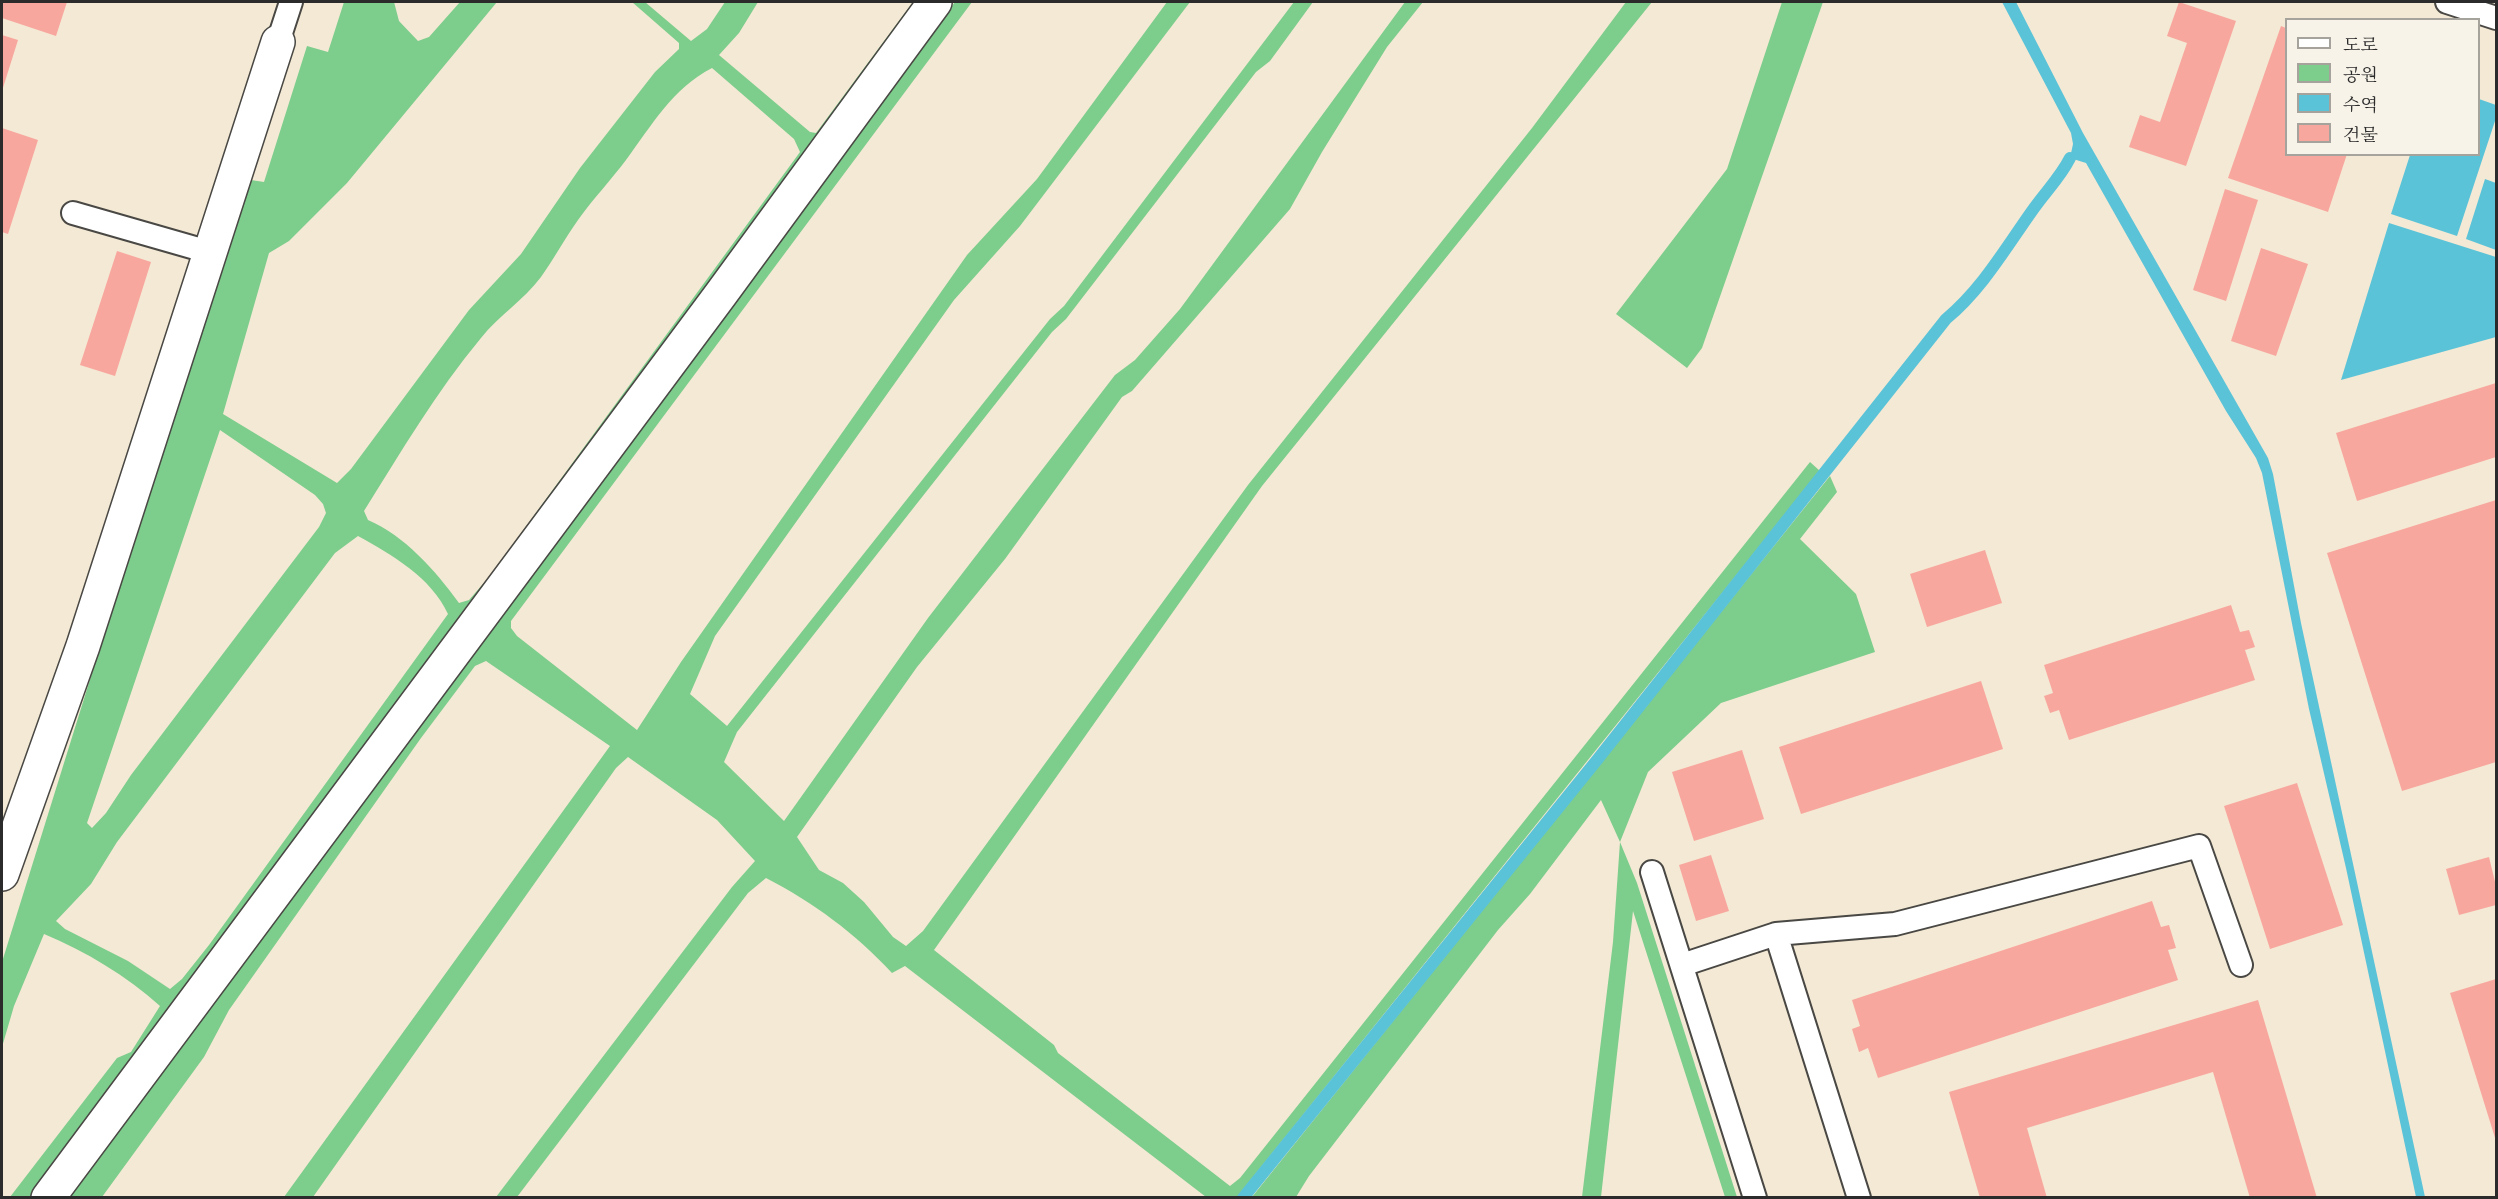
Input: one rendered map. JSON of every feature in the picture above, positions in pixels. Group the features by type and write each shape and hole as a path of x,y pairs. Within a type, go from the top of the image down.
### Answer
{"street":[{"path":"48,1197 722,294 936,2"},
{"path":"4,854 83,646 278,42"}],"lane":[{"path":"278,42 291,2"},
{"path":"2447,2 2496,18"},
{"path":"73,213 209,252"},
{"path":"1682,965 1776,934 1895,924 2199,846 2241,965"},
{"path":"1652,872 1755,1197"},
{"path":"1776,934 1859,1197"}],"green space":[{"path":"344,2 394,2 399,21 418,41 429,37 460,2 497,2 347,183 289,241 269,253 223,414 337,483 351,469 469,310 521,254 580,168 655,72 679,49 679,43 632,2 645,2 691,41 707,29 725,2 758,2 739,33 719,55 810,132 816,133 913,2 929,2 34,1197 10,1197 117,1058 131,1052 160,1006 134,984 105,965 44,934 14,1006 2,1047 2,962 202,320 251,180 264,182 307,46 328,52","holes":["712,68 794,139 800,152 489,577 469,600 459,603 418,555 394,535 368,520 364,511 420,423 465,359 488,330 541,277 578,220 674,97 685,86","220,430 315,495 323,504 326,513 319,527 131,775 106,813 92,828 87,823","358,536 397,559 421,578 432,589 448,614 209,945 182,979 170,989 128,961 65,929 56,921 91,884 117,842 335,553"]},
{"path":"955,2 972,2 511,621 511,628 517,636 637,730 681,662 967,255 1037,179 1167,2 1190,2 1020,226 954,300 715,636 690,694 727,726 1050,319 1064,306 1294,2 1313,2 1270,61 1256,72 1066,319 1052,332 737,732 724,762 784,821 928,618 1115,375 1135,360 1180,309 1405,2 1423,2 1387,47 1322,152 1290,209 1132,391 1122,397 1005,559 917,667 797,837 819,870 843,883 864,902 893,937 906,946 923,931 1248,485 1532,128 1626,2 1652,2 1262,486 934,950 1054,1045 1058,1053 1230,1186 1240,1178 1810,462 1820,471 1237,1197 1206,1197 905,966 892,973 878,958 833,920 766,878 748,893 517,1197 496,1197 732,887 755,861 717,820 628,757 616,768 313,1197 284,1197 610,746 486,661 475,666 421,738 229,1010 204,1057 102,1197 64,1198"},
{"path":"1782,2 1823,2 1702,348 1687,368 1616,314 1727,169"},
{"path":"1830,476 1837,492 1800,539 1856,594 1875,652 1721,703 1648,772 1620,842 1601,800 1309,1176 1296,1197 1252,1197"},
{"path":"1620,842 1637,883 1737,1197 1725,1197 1633,911 1601,1197 1582,1197 1613,942"}],"water":[{"path":"2002,2 2016,2 2083,133 2268,458 2301,623 2425,1197 2416,1197 2346,868 2309,709 2262,473 2256,458 2226,411 2086,163 2070,158 2073,144 2071,133"},
{"path":"2480,99 2496,105 2496,118 2457,236 2391,214 2410,156 2480,156"},
{"path":"2485,179 2496,183 2496,250 2466,239"},
{"path":"2389,223 2496,257 2496,337 2341,380"}],"building":[{"path":"2,2 67,2 56,36 2,18"},
{"path":"2179,2 2236,21 2186,166 2129,147 2140,115 2160,122 2187,43 2167,36"},
{"path":"2281,26 2285,28 2285,156 2346,156 2328,212 2228,178"},
{"path":"2,35 18,40 2,91"},
{"path":"2,128 38,140 8,234 2,232"},
{"path":"2225,189 2258,200 2226,301 2193,290"},
{"path":"2261,248 2308,264 2276,356 2231,341"},
{"path":"117,251 151,262 115,376 80,365"},
{"path":"2496,383 2496,457 2357,501 2336,433"},
{"path":"2496,500 2496,762 2402,791 2327,553"},
{"path":"1985,550 2002,603 1927,627 1910,574"},
{"path":"2231,605 2240,632 2249,630 2255,647 2245,650 2255,680 2069,740 2059,710 2050,713 2044,696 2053,693 2044,665"},
{"path":"1981,681 2003,749 1801,814 1779,747"},
{"path":"1742,750 1764,819 1694,841 1672,772"},
{"path":"2297,783 2343,925 2270,949 2224,806"},
{"path":"1711,855 1729,911 1696,921 1679,865"},
{"path":"2489,857 2496,886 2496,905 2459,915 2446,869"},
{"path":"2152,901 2161,927 2169,925 2176,948 2168,950 2178,980 1878,1078 1868,1048 1859,1052 1852,1029 1860,1026 1852,1000"},
{"path":"2496,979 2496,1141 2450,993"},
{"path":"2258,1000 2317,1198 2250,1198 2213,1072 2027,1128 2047,1198 1980,1198 1949,1092"}],"waterway":[{"path":"1243,1198 1597,760 1946,319 1982,282 2070,158"}]}
